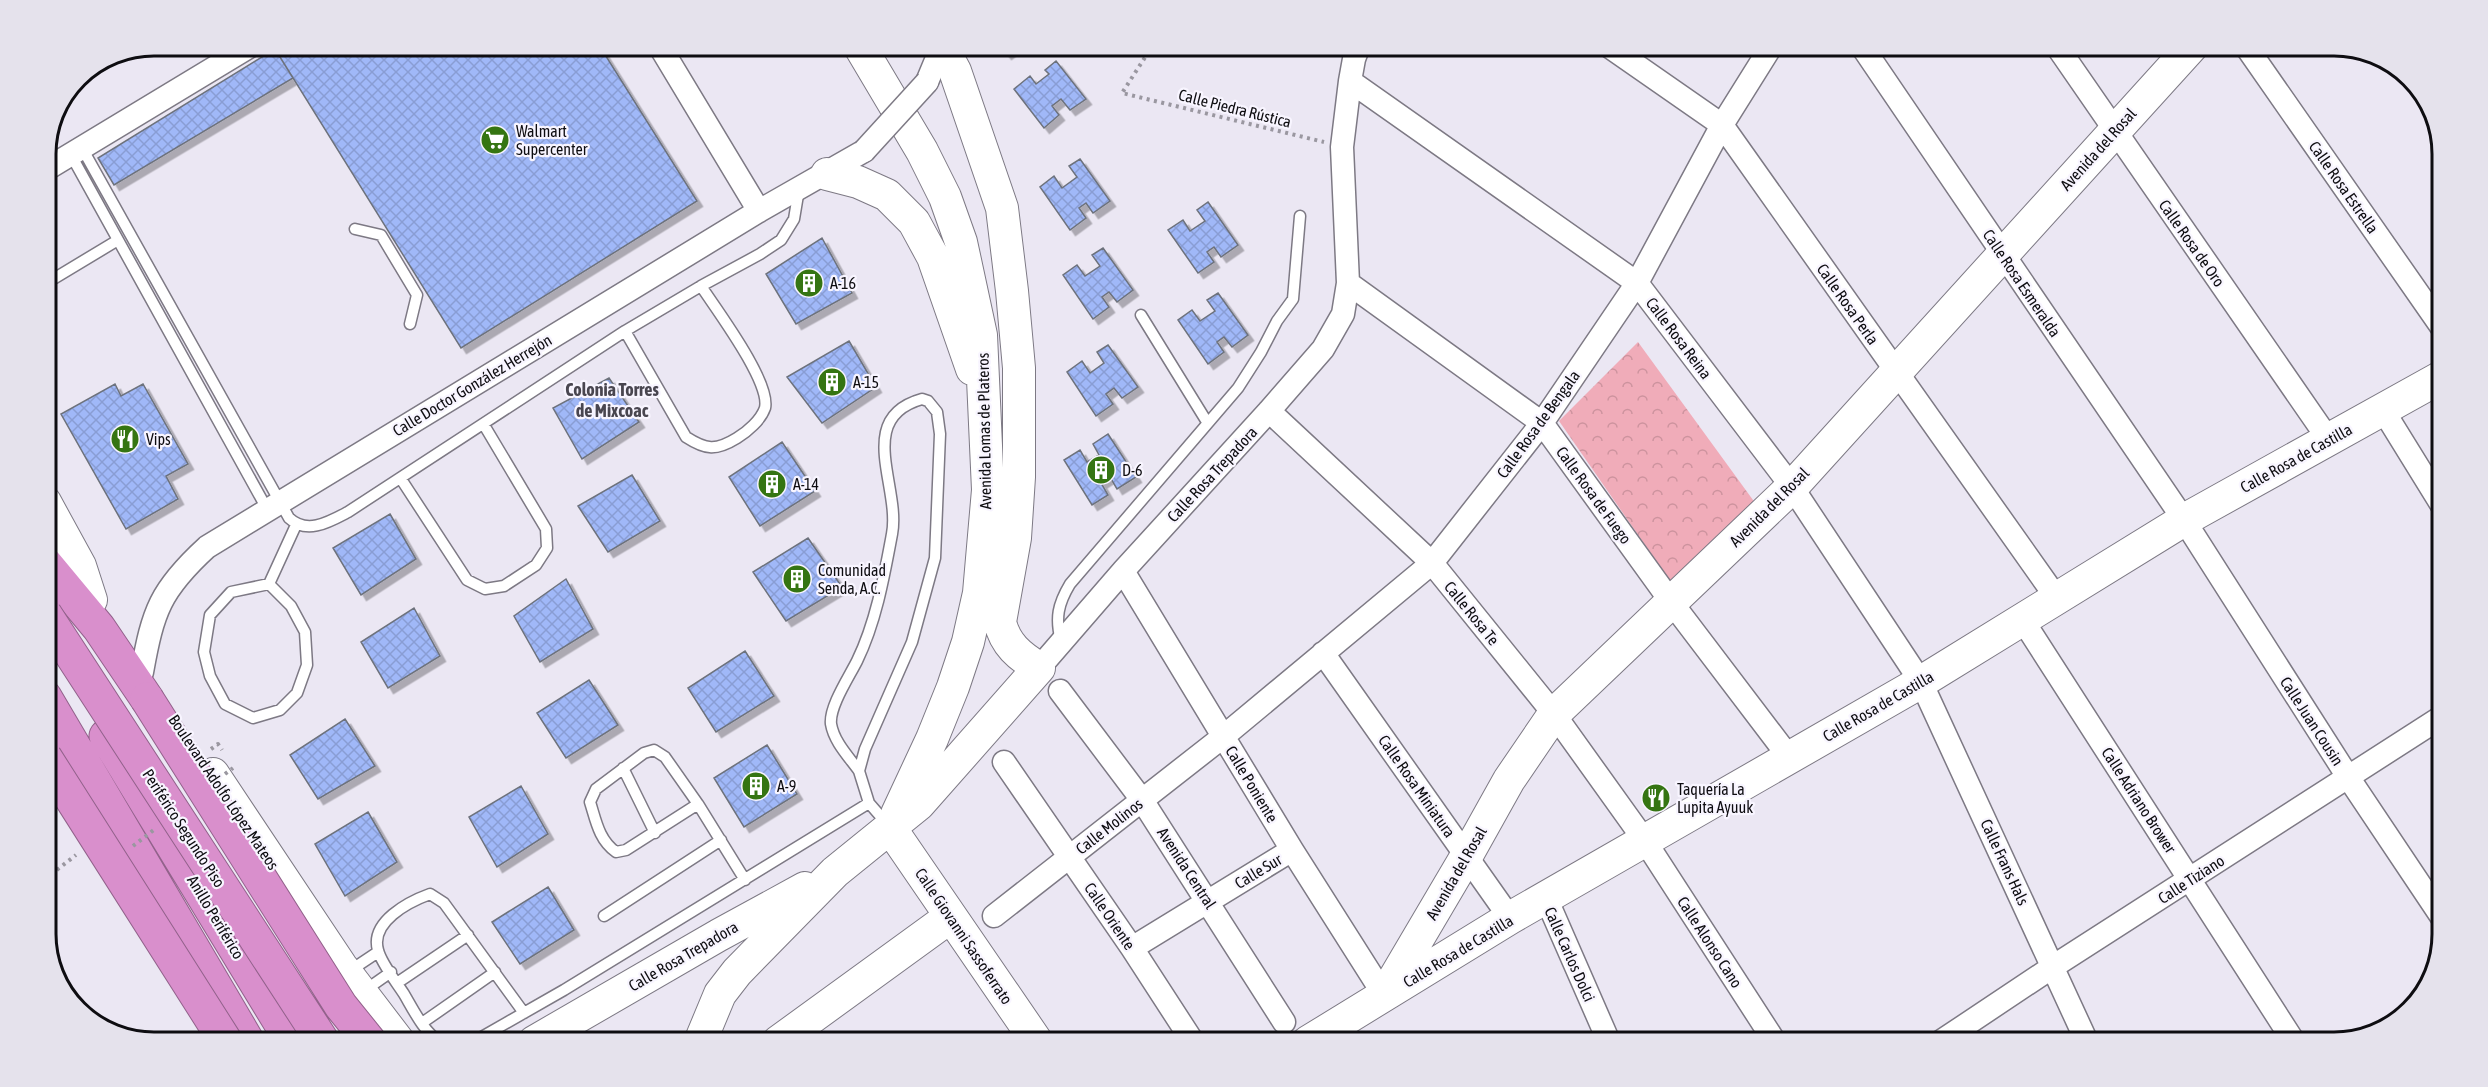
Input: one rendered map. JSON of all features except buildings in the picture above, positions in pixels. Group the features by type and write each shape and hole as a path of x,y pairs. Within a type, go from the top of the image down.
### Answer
{"highway":[{"path":"56,576 144,686 341,1006 361,1031"},
{"name":"Periférico Segundo Piso","path":"56,631 316,1031"},
{"name":"Anillo Periférico","path":"56,656 285,1031"},
{"name":"Anillo Periférico","path":"56,715 242,1031"},
{"path":"56,774 219,1031"},
{"path":"112,884 174,913"}],"main road":[{"name":"Avenida Lomas de Plateros","path":"866,56 922,151 945,197 961,242 981,335 988,490 979,593 968,642 932,739 891,829"},
{"name":"Avenida Lomas de Plateros","path":"947,56 955,71 1002,208 1019,368 1015,538 1000,622 1002,631 1011,646 1039,668"},
{"name":"Avenida del Rosal","path":"1384,995 1509,780 1554,714 1792,487 2183,56"},
{"path":"827,174 858,182 886,195 914,222 933,257 984,409"},
{"name":"Calle Rosa de Castilla","path":"1328,1031 1510,918 1921,682 2184,520 2432,382"},
{"path":"56,522 80,566 91,600"},
{"name":"Boulevard Adolfo López Mateos","path":"56,558 91,600 144,686 353,983 409,1031"},
{"name":"Calle Rosa Trepadora","path":"891,829 939,784 1039,668"},
{"path":"56,797 205,1031"},
{"path":"705,1031 720,994 737,972 835,872 891,829"},
{"name":"Calle Giovanni Sassoferrato","path":"891,829 1029,1031"},
{"name":"Calle Rosa Trepadora","path":"529,1028 719,935 835,872"},
{"path":"793,1031 950,917"}],"street":[{"path":"56,164 234,56"},
{"path":"666,56 759,211"},
{"name":"Calle Doctor González Herrejón","path":"144,686 149,632 162,596 182,570 207,547 759,211 864,152 927,82 938,56"},
{"name":"Calle Rosa Perla","path":"1623,56 1722,125 2056,597"},
{"name":"Calle Rosa de Bengala","path":"1224,736 1432,563 1542,423 1637,283 1722,125 1765,56"},
{"name":"Calle Rosa Esmeralda","path":"1868,56 2184,520"},
{"name":"Calle Rosa de Oro","path":"2064,56 2329,440"},
{"name":"Calle Rosa Estrella","path":"2253,56 2432,312"},
{"name":"Calle Rosa Trepadora","path":"1039,668 1323,349 1343,314 1348,284 1342,147 1354,61"},
{"name":"Calle Rosa Reina","path":"1354,61 1637,283 1792,487 1921,682"},
{"name":"Calle Rosa de Fuego","path":"1348,284 1542,423 1672,603 1789,757"},
{"path":"2383,410 2432,489"},
{"name":"Calle Rosa Te","path":"1269,411 1432,563 1554,714 1645,841"},
{"name":"Calle Juan Cousin","path":"2184,520 2348,777 2432,903"},
{"name":"Calle Poniente","path":"1123,571 1384,995"},
{"name":"Calle Adriano Brower","path":"2022,619 2287,1031"},
{"name":"Calle Rosa Miniatura","path":"1323,653 1510,918"},
{"name":"Calle Frans Hals","path":"1921,682 2082,1031"},
{"name":"Avenida Central","path":"1060,691 1143,800 1284,1022"},
{"name":"Calle Tiziano","path":"1956,1031 2432,723"},
{"name":"Calle Molinos","path":"994,916 1224,736"},
{"name":"Calle Oriente","path":"1004,762 1132,948 1186,1031"},
{"name":"Calle Alonso Cano","path":"1645,841 1768,1031"},
{"name":"Calle Sur","path":"1132,948 1293,850"},
{"name":"Calle Carlos Dolci","path":"1546,898 1604,1031"}],"lane":[{"path":"76,152 118,240 273,505 296,525 307,527 325,524 401,479 625,331 781,240 795,219 799,189"},
{"path":"76,152 273,505"},
{"path":"1061,642 1057,616 1063,596 1070,584 1238,388 1277,321 1293,299 1300,216"},
{"path":"355,229 381,235 417,295 410,324"},
{"path":"56,277 118,240"},
{"path":"625,331 686,437 701,447 721,447 738,437 753,426 765,408 764,388 701,286"},
{"path":"1141,315 1207,422"},
{"path":"859,771 865,749 912,642 935,558 940,434 937,412 928,400 922,399 896,413 885,429 884,455 891,489 894,525 873,619 858,659 837,701 831,723 837,741 859,771 869,803 891,829"},
{"path":"401,479 466,580 485,589 504,586 519,577 536,565 547,548 546,529 484,425"},
{"path":"269,584 296,525"},
{"path":"269,584 291,606 304,632 307,665 297,693 280,711 253,718 225,704 210,676 204,652 210,615 231,592 269,584"},
{"path":"698,804 626,850 616,852 607,846 600,834 590,802 596,789 644,753 654,750 665,757 698,804 745,880"},
{"path":"623,768 655,833"},
{"path":"410,1031 397,983 378,952 377,938 386,921 413,900 430,894 444,903 495,972 529,1028 745,880 869,803"},
{"path":"604,916 722,840"},
{"path":"397,983 468,935"},
{"path":"353,983 378,952"},
{"path":"353,983 391,972"},
{"path":"414,1031 495,972"}],"path":[{"name":"Calle Piedra Rústica","path":"1146,56 1122,93 1342,147"},
{"path":"1338,56 1354,61"},
{"path":"56,870 88,845"}],"green space":[{"path":"1638,342 1761,511 1677,591 1559,421"}],"place":[{"name":"Walmart Supercenter","path":"495,140"},
{"name":"A-16","path":"809,283"},
{"name":"A-15","path":"832,382"},
{"name":"Vips","path":"125,439"},
{"name":"D-6","path":"1101,470"},
{"name":"A-14","path":"772,484"},
{"name":"Comunidad Senda, A.C.","path":"797,579"},
{"name":"A-9","path":"756,786"},
{"name":"Taquería La Lupita Ayuuk","path":"1656,798"}],"district":[{"name":"Colonia Torres de Mixcoac","path":"612,399"}]}
